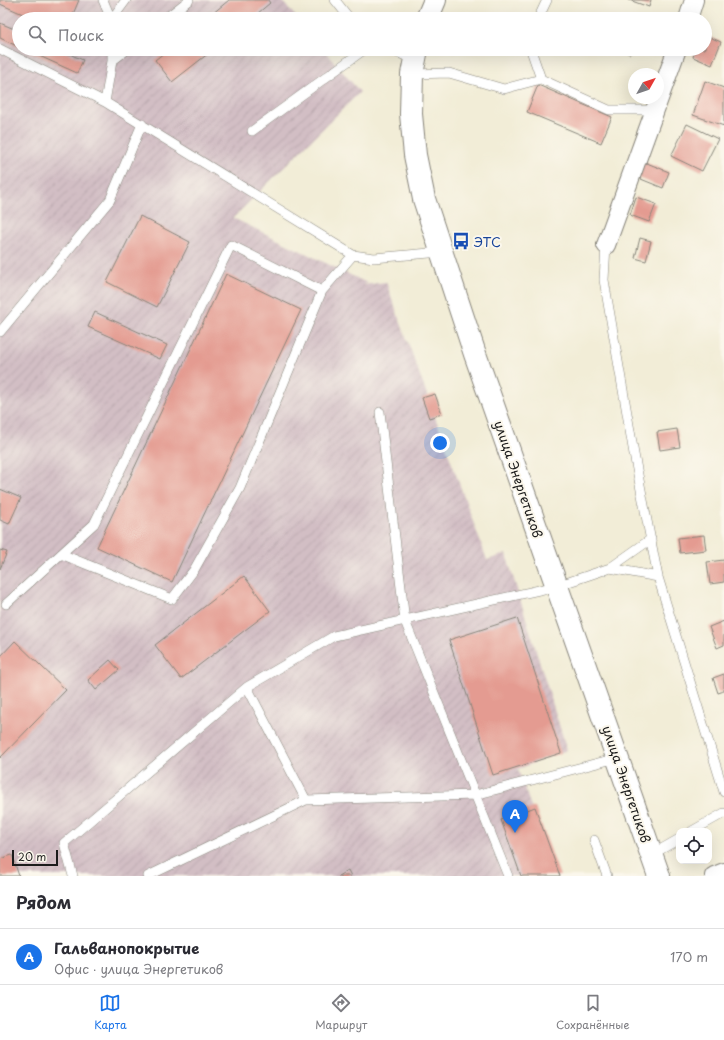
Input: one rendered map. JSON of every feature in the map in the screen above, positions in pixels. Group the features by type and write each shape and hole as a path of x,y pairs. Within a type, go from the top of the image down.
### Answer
{"street":[{"path":"430,12 435,0"},
{"path":"690,12 694,0"},
{"path":"606,245 674,56"},
{"name":"улица Энергетиков","path":"414,61 411,114 415,154 424,199 441,252 659,876"},
{"path":"714,876 724,872"}],"lane":[{"path":"103,0 109,12"},
{"path":"117,12 126,0"},
{"path":"174,12 189,0"},
{"path":"334,0 344,12"},
{"path":"541,12 547,0"},
{"path":"0,49 12,55"},
{"path":"14,56 105,102 352,255 374,258 441,252"},
{"path":"105,102 112,56"},
{"path":"112,61 119,56"},
{"path":"252,131 355,56"},
{"path":"404,56 449,73 504,89 541,79 609,110 655,110"},
{"path":"533,56 541,79"},
{"path":"0,332 110,200 142,124"},
{"path":"6,604 94,524 231,245 322,291"},
{"path":"606,245 604,280 634,454 658,577 724,792"},
{"path":"61,554 172,599 194,570 240,488 322,291 352,255"},
{"path":"380,412 405,621 508,876"},
{"path":"73,876 64,843 247,687 334,636 557,586 610,568 651,539"},
{"path":"610,568 658,577"},
{"path":"247,687 306,800"},
{"path":"148,876 306,800 475,795 617,758"},
{"path":"697,828 724,813"},
{"path":"594,840 607,876"},
{"path":"651,855 676,841"}],"shaded area":[{"path":"0,0 281,0 292,12 12,12 12,56 329,56 360,92 233,218 367,283 363,285 386,282 487,560 506,554 567,750 518,769 555,876 0,876"}],"building":[{"path":"0,0 79,0 74,12 18,12 0,4"},
{"path":"229,0 268,0 270,3 259,12 214,12"},
{"path":"629,0 651,0 649,7"},
{"path":"0,23 12,28 12,44 0,38"},
{"path":"712,38 721,42 712,65 693,57 712,56"},
{"path":"39,56 74,56 83,60 77,73"},
{"path":"160,56 205,56 172,82 155,60"},
{"path":"705,81 724,88 724,126 693,115"},
{"path":"538,85 612,117 601,143 527,112"},
{"path":"687,124 718,139 702,171 671,156"},
{"path":"642,161 669,172 663,188 636,177"},
{"path":"636,197 656,204 649,222 630,215"},
{"path":"140,216 190,242 157,307 107,282"},
{"path":"640,238 651,241 646,261 635,258"},
{"path":"226,274 301,310 172,582 97,547"},
{"path":"95,312 167,345 160,359 88,327"},
{"path":"435,394 442,414 429,418 422,398"},
{"path":"677,429 680,447 660,450 657,432"},
{"path":"0,489 21,498 9,524 0,520"},
{"path":"704,535 706,550 680,553 678,538"},
{"path":"0,550 7,552 0,569"},
{"path":"724,560 724,582 710,584 707,562"},
{"path":"244,576 270,611 181,679 155,645"},
{"path":"517,618 561,753 493,775 449,640"},
{"path":"724,621 724,645 717,648 709,627"},
{"path":"15,641 66,690 0,758 0,657"},
{"path":"110,660 119,670 96,690 88,680"},
{"path":"724,674 724,691 718,693 713,678"},
{"path":"535,807 560,876 521,876 501,820"},
{"path":"12,855 19,876 0,876 0,859"},
{"path":"348,870 351,876 338,876"}],"place":[{"name":"ЭТС","path":"461,241"},
{"name":"Гальванопокрытие","path":"515,833"}]}
